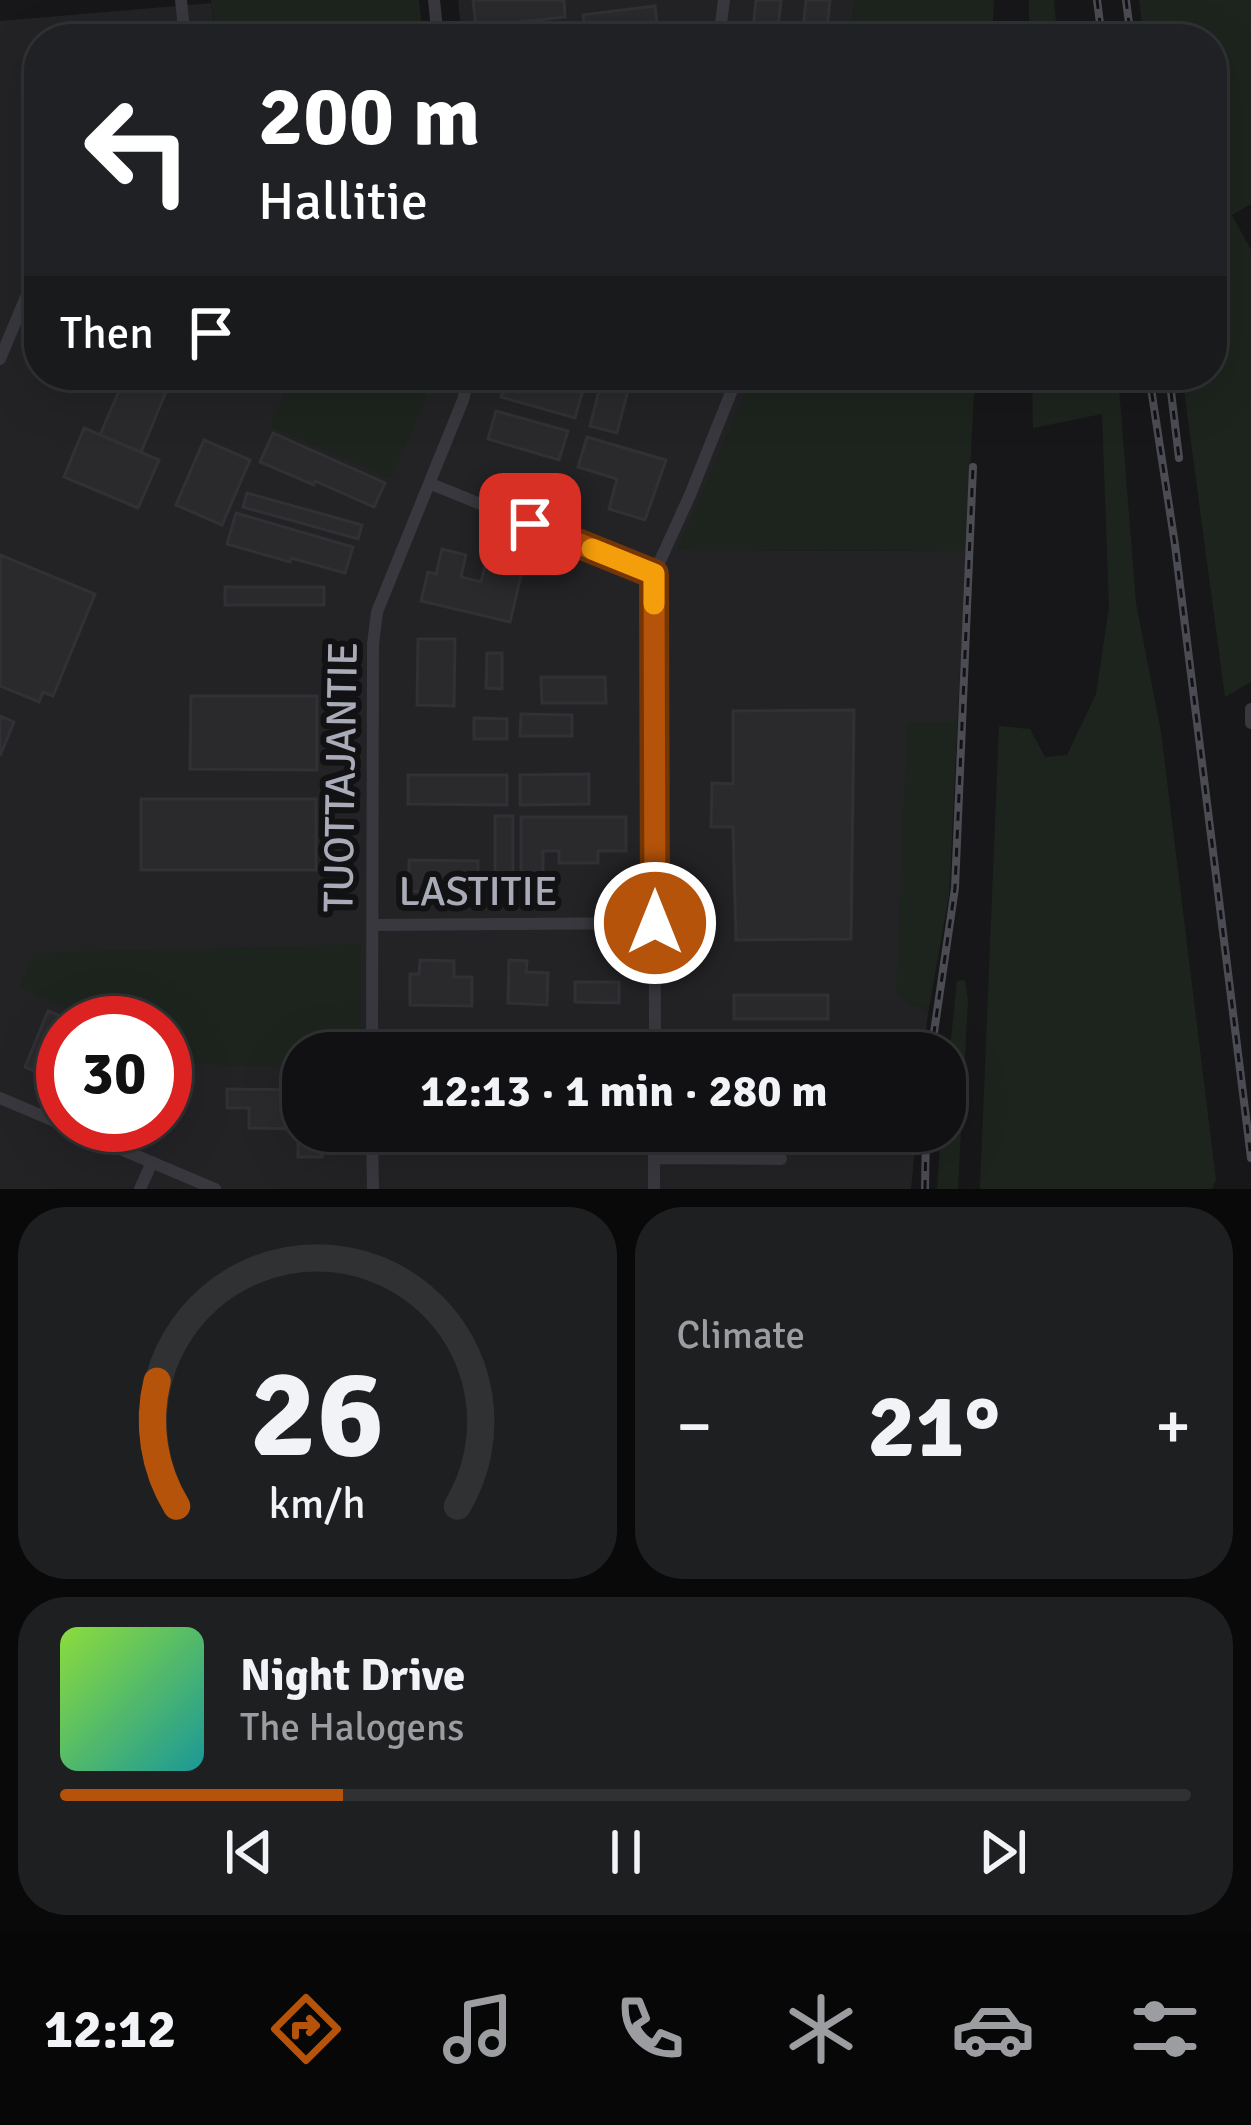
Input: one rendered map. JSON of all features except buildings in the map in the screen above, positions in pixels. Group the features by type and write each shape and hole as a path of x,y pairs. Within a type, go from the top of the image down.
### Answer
{"street":[{"path":"0,359 24,302"},
{"name":"TUOTTAJANTIE","path":"372,1032 373,644 377,612 465,390"},
{"path":"655,1032 654,574 731,390"},
{"path":"430,484 654,574"},
{"path":"1251,709 1251,722"},
{"name":"LASTITIE","path":"373,925 655,923"},
{"path":"0,1098 214,1189"},
{"path":"372,1152 373,1189"},
{"path":"654,1152 654,1189"},
{"path":"654,1158 781,1159"},
{"path":"140,1189 152,1162"}],"shaded area":[{"path":"211,0 419,0 421,24 214,24"},
{"path":"458,0 854,0 853,24 460,24"},
{"path":"854,0 994,0 993,24 853,24"},
{"path":"1029,0 1054,0 1057,24 1029,24"},
{"path":"1139,0 1251,0 1251,204 1232,215 1251,250 1251,682 1225,697 1184,390 1227,390 1227,24 1142,24"},
{"path":"211,3 214,24 24,24 24,390 747,390 678,550 966,551 949,894 926,1032 282,1032 282,1152 915,1152 911,1189 0,1189 0,21"},
{"path":"286,390 407,390 427,395 391,479 270,426"},
{"path":"746,390 974,390 966,551 677,550"},
{"path":"1032,390 1119,390 1136,603 1161,732 1216,1180 1212,1189 980,1189 999,726 1030,729 1045,757 1067,755 1096,694 1109,607 1102,414 1033,428"},
{"path":"957,722 949,894 928,1013 896,993 907,723"},
{"path":"361,944 360,1032 282,1032 282,1066 197,1064 192,1062 192,996 39,996 20,988 33,953"},
{"path":"965,980 968,1000 966,1038 966,1032 952,1032 957,981"},
{"path":"940,1152 960,1152 958,1189 937,1189"}],"railway":[{"path":"1097,0 1100,24"},
{"path":"1126,0 1129,24"},
{"path":"1151,390 1251,1158"},
{"path":"1171,390 1179,458"},
{"path":"934,1032 955,888 973,467"},
{"path":"925,1189 926,1152"}],"slow traffic":[{"path":"592,549 654,574 654,604"}],"route":[{"path":"530,524 654,574 655,923"}]}
